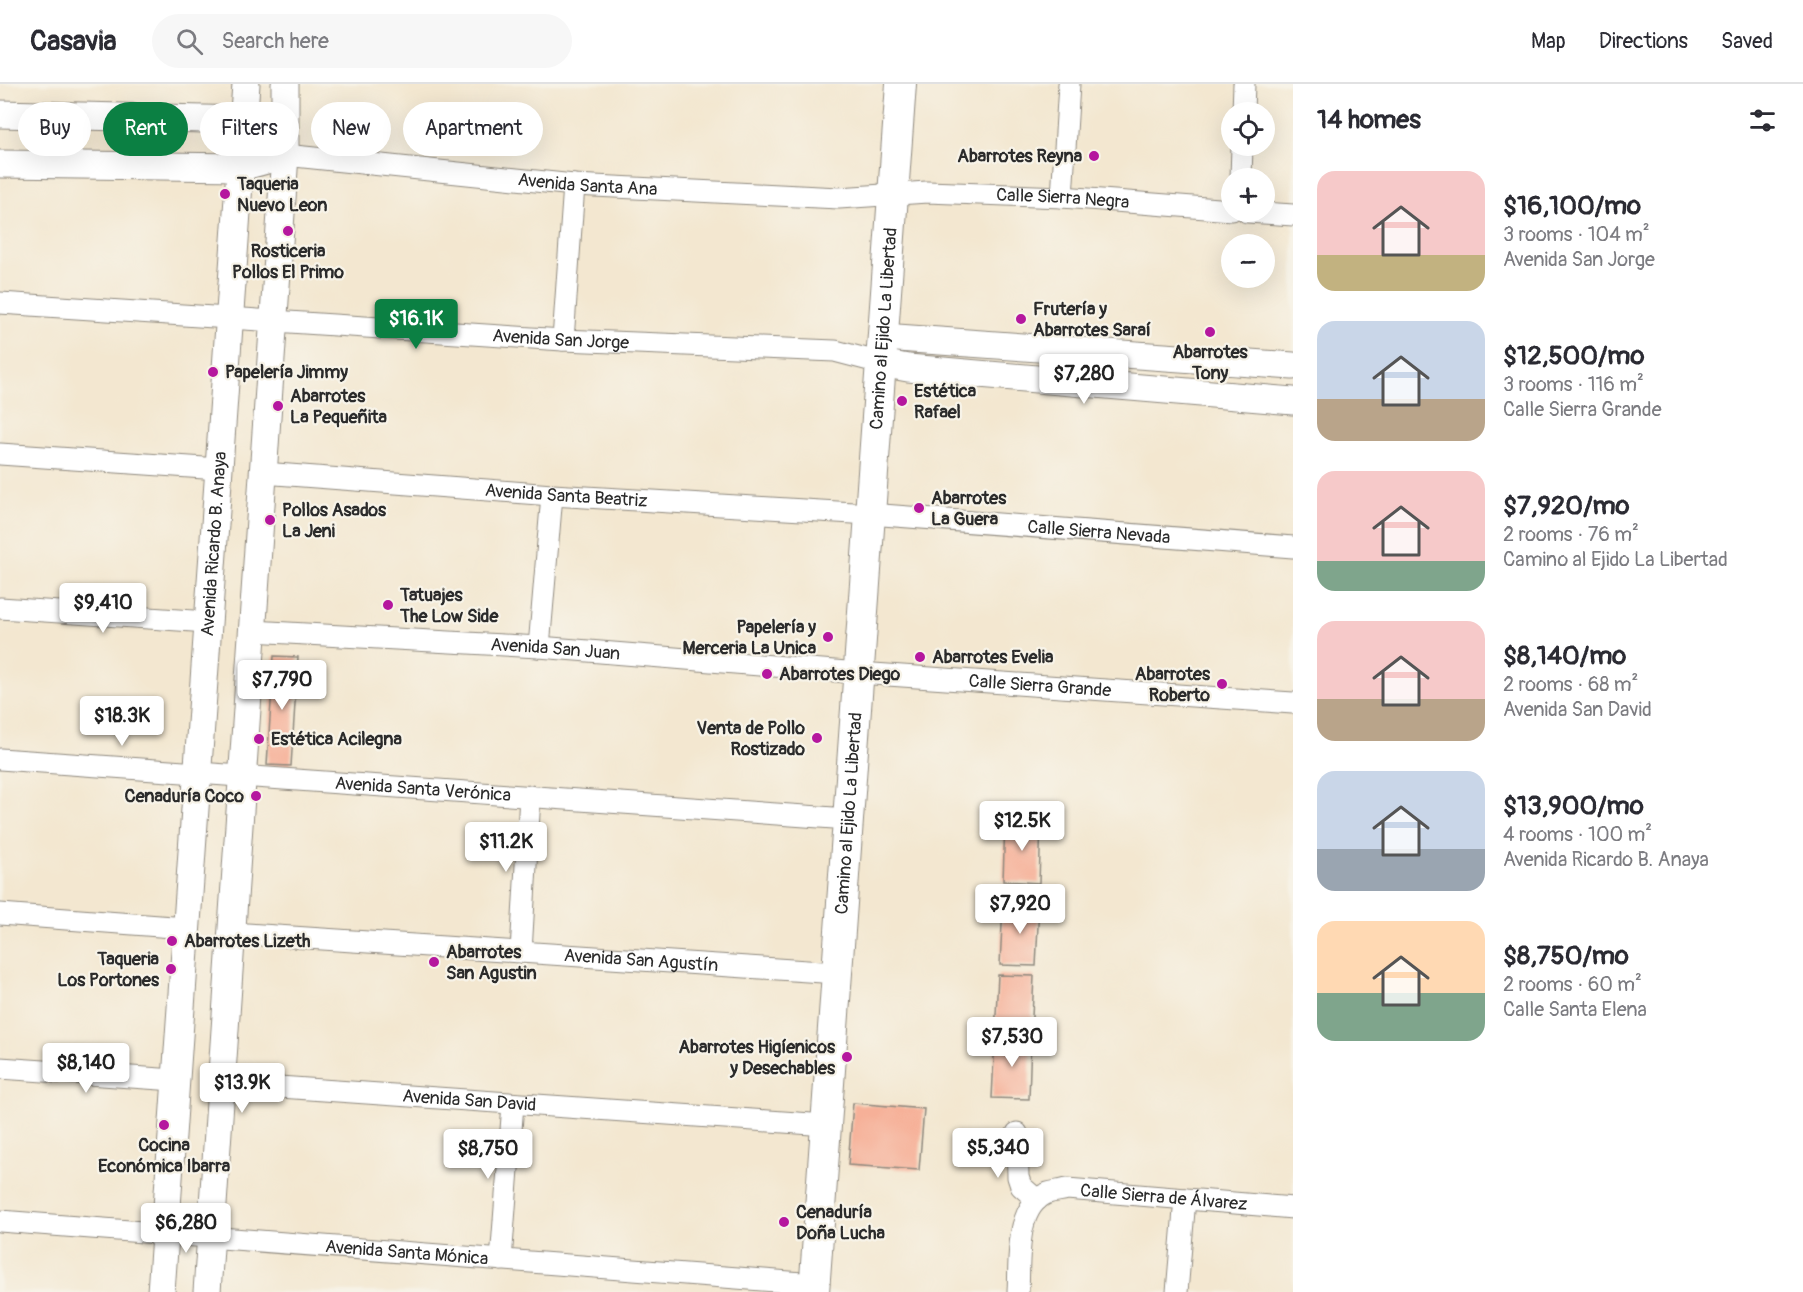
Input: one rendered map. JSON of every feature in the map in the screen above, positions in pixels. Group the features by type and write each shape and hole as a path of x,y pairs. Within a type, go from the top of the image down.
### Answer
{"main road":[{"name":"Camino al Ejido La Libertad","path":"814,1288 901,84"}],"street":[{"name":"Avenida Ricardo B. Anaya","path":"245,102 246,84"},
{"path":"285,84 285,102"},
{"path":"1062,197 1069,84"},
{"path":"1243,102 1244,84"},
{"path":"0,114 200,119"},
{"name":"Avenida Ricardo B. Anaya","path":"161,1292 242,156"},
{"name":"Avenida Santa Ana","path":"0,164 241,166 281,156"},
{"path":"207,1292 285,156"},
{"name":"Avenida Santa Ana","path":"295,156 574,185 839,198 893,194"},
{"path":"563,340 574,185"},
{"name":"Calle Sierra Negra","path":"893,194 927,192 1062,197 1221,209"},
{"path":"1275,213 1293,214"},
{"name":"Avenida San Jorge","path":"0,303 563,340 835,351 882,350"},
{"path":"882,350 1293,366"},
{"path":"882,350 908,368 1293,401"},
{"path":"0,454 219,469"},
{"name":"Avenida Santa Beatriz","path":"263,473 552,495 870,514"},
{"path":"539,647 552,495"},
{"name":"Calle Sierra Nevada","path":"870,514 1293,547"},
{"path":"0,608 208,622"},
{"name":"Avenida San Juan","path":"252,631 539,647 859,673"},
{"name":"Calle Sierra Grande","path":"859,673 1293,704"},
{"name":"Avenida Santa Verónica","path":"0,759 848,819"},
{"path":"521,952 530,796"},
{"path":"0,914 186,928"},
{"name":"Avenida San Agustín","path":"231,933 837,973"},
{"path":"0,1068 175,1080"},
{"name":"Avenida San David","path":"221,1083 826,1125"},
{"path":"501,1260 513,1104"},
{"path":"1017,1133 1018,1178 1021,1186 1037,1200 1028,1211 1022,1229 1018,1292"},
{"name":"Calle Sierra de Álvarez","path":"1037,1200 1048,1193 1067,1190 1293,1208"},
{"path":"1177,1292 1185,1199"},
{"name":"Avenida Santa Mónica","path":"0,1221 165,1232 814,1288"}],"building":[{"path":"274,656 298,657 291,766 267,765"},
{"path":"1005,820 1041,822 1039,883 1003,881"},
{"path":"1003,904 1039,905 1036,966 1000,965"},
{"path":"998,975 1034,976 1031,1037 995,1035"},
{"path":"995,1037 1031,1038 1029,1099 992,1098"},
{"path":"853,1103 924,1109 919,1170 848,1165"}],"place":[{"name":"Abarrotes Reyna","path":"1094,156"},
{"name":"Taqueria Nuevo Leon","path":"225,194"},
{"name":"Rosticeria Pollos El Primo","path":"288,231"},
{"name":"Frutería y Abarrotes Saraí","path":"1021,319"},
{"name":"Abarrotes Tony","path":"1210,332"},
{"name":"Papelería Jimmy","path":"213,372"},
{"name":"Estética Rafael","path":"902,401"},
{"name":"Abarrotes La Pequeñita","path":"278,406"},
{"name":"Abarrotes La Guera","path":"919,508"},
{"name":"Pollos Asados La Jeni","path":"270,520"},
{"name":"Tatuajes The Low Side","path":"388,605"},
{"name":"Papelería y Merceria La Unica","path":"828,637"},
{"name":"Abarrotes Evelia","path":"920,657"},
{"name":"Abarrotes Diego","path":"767,674"},
{"name":"Abarrotes Roberto","path":"1222,684"},
{"name":"Venta de Pollo Rostizado","path":"817,738"},
{"name":"Estética Acilegna","path":"259,739"},
{"name":"Cenaduría Coco","path":"256,796"},
{"name":"Abarrotes Lizeth","path":"172,941"},
{"name":"Abarrotes San Agustin","path":"434,962"},
{"name":"Taqueria Los Portones","path":"171,969"},
{"name":"Abarrotes Higíenicos y Desechables","path":"847,1057"},
{"name":"Cocina Económica Ibarra","path":"164,1125"},
{"name":"Cenaduría Doña Lucha","path":"784,1222"}]}
